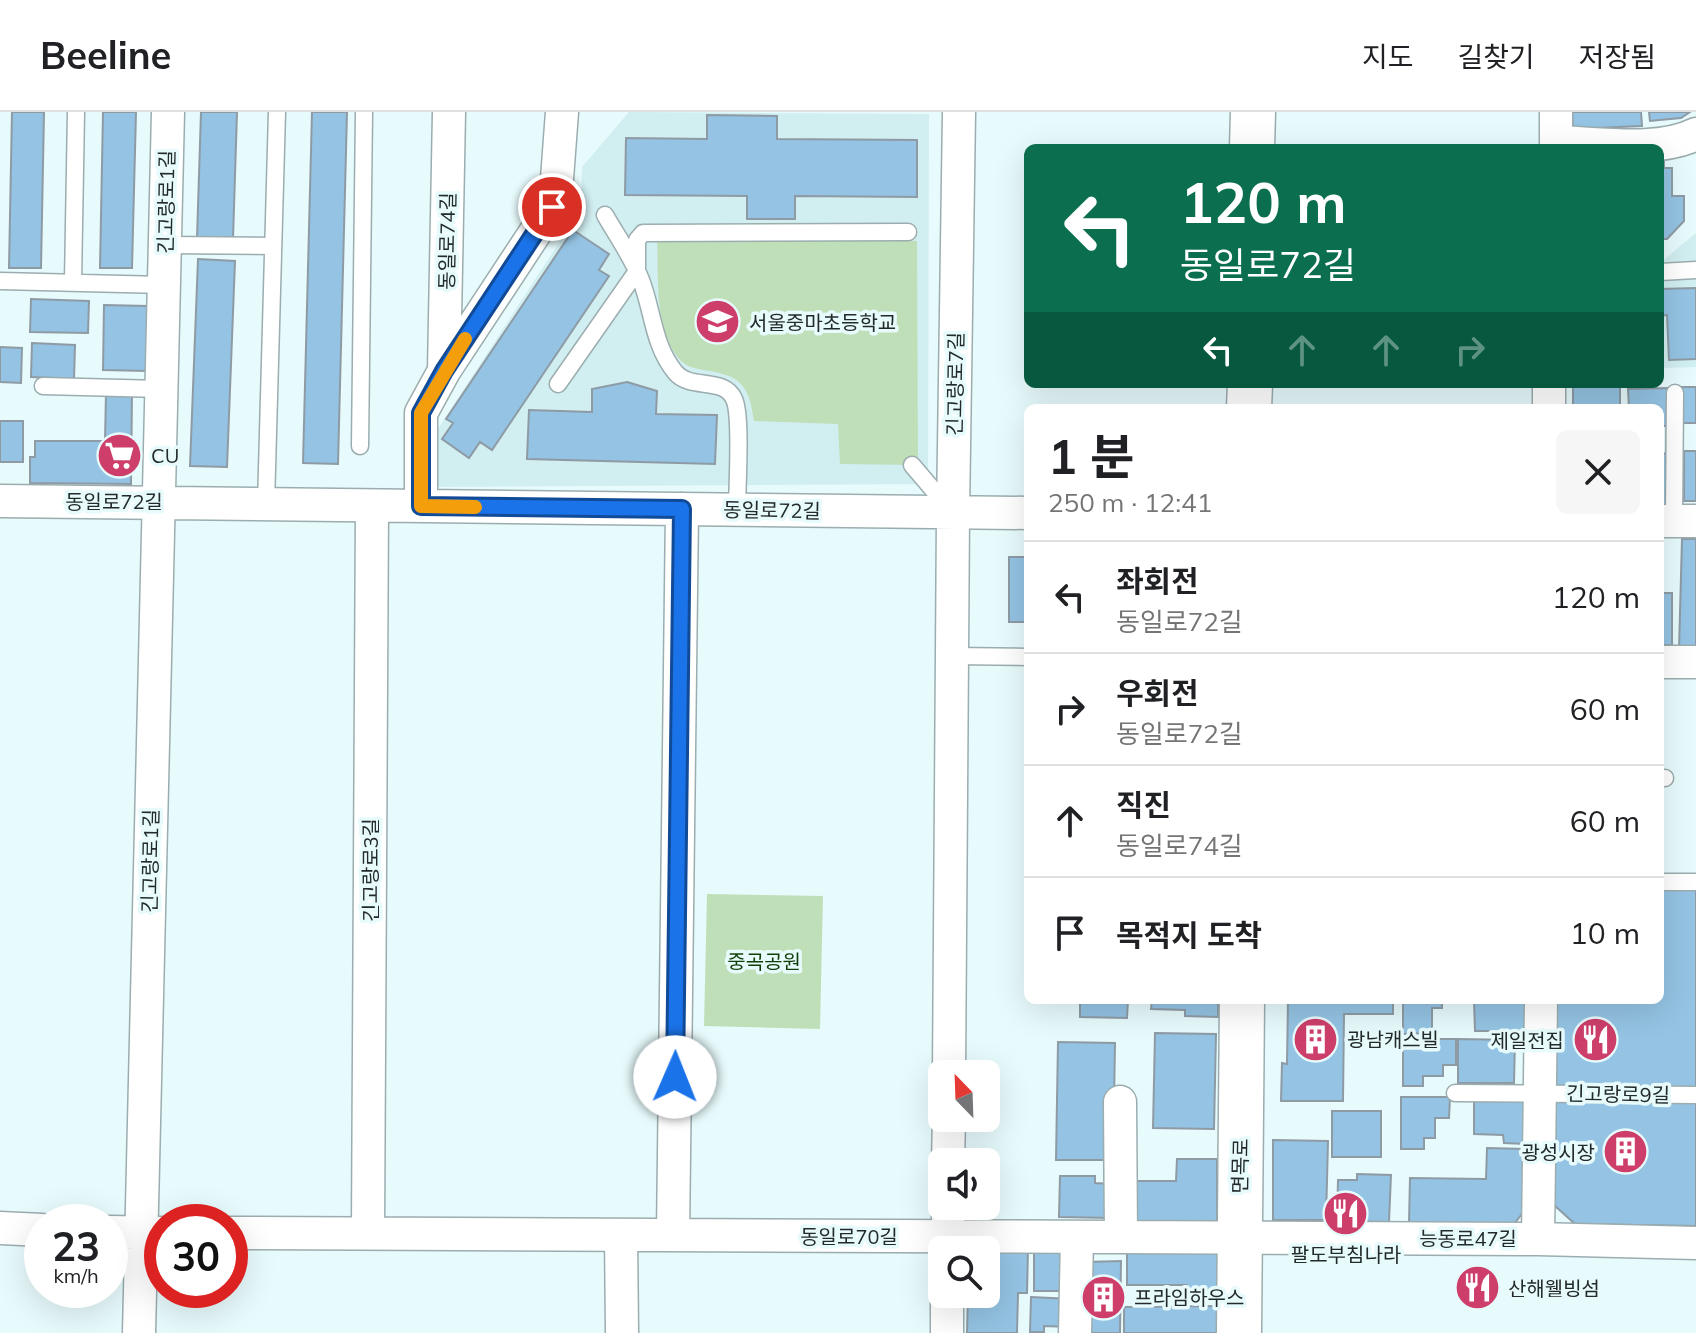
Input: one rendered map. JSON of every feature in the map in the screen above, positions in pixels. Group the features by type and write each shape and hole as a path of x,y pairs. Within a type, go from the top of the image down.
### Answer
{"street":[{"name":"긴고랑로1길","path":"139,1333 138,1233 168,112"},
{"name":"동일로74길","path":"444,371 449,112"},
{"path":"421,506 421,413 444,371 555,200 562,112"},
{"name":"긴고랑로7길","path":"949,1060 959,112"},
{"path":"1252,144 1253,112"},
{"path":"1556,134 1655,144 1680,142 1696,134"},
{"name":"동일로72길","path":"0,501 1024,513"},
{"name":"긴고랑로3길","path":"368,1232 372,507"},
{"path":"673,1235 682,509"},
{"path":"1664,662 1696,662"},
{"name":"면목로","path":"1239,1333 1242,1004"},
{"name":"긴고랑로9길","path":"1538,1239 1541,1004"},
{"path":"1120,1102 1121,1237"},
{"path":"0,1228 24,1229"},
{"name":"동일로70길","path":"248,1233 673,1235 948,1231 1077,1237 1239,1237"},
{"path":"621,1235 622,1333"},
{"path":"1075,1333 1077,1237"},
{"name":"능동로47길","path":"1239,1237 1696,1243"},
{"path":"947,1308 947,1333"}],"lane":[{"path":"73,282 76,112"},
{"path":"266,504 277,112"},
{"path":"360,446 364,112"},
{"path":"605,215 637,271 656,337 676,373 694,384 721,387 734,397 737,417 737,510"},
{"path":"558,384 637,271 637,240 643,233 908,232"},
{"path":"165,245 273,246"},
{"path":"1664,272 1696,270"},
{"path":"0,281 164,285"},
{"path":"43,386 161,389"},
{"path":"1675,393 1677,521"},
{"path":"912,465 953,513"},
{"path":"952,656 1024,657"},
{"path":"1664,882 1696,882"},
{"name":"긴고랑로9길","path":"1455,1093 1696,1095"}],"shaded area":[{"name":"서울중마초등학교","path":"629,112 929,114 928,484 438,487 434,435 581,209 582,167"},
{"path":"1696,233 1696,367 1664,368 1664,260"}],"green space":[{"path":"657,238 917,241 918,465 840,464 838,424 754,421 749,398 734,379 688,366 680,360 671,347 661,318"},
{"name":"중곡공원","path":"707,894 823,896 820,1029 704,1026"}],"building":[{"path":"12,112 44,112 41,268 9,268"},
{"path":"103,112 136,112 132,268 100,268"},
{"path":"201,112 237,112 233,239 197,238"},
{"path":"312,112 347,112 338,464 303,463"},
{"path":"1572,112 1641,112 1642,126 1573,129"},
{"path":"1649,112 1690,112 1681,118 1650,121"},
{"path":"707,115 777,116 777,139 917,140 917,197 795,196 795,219 747,219 747,196 625,195 626,138 707,139"},
{"path":"1664,168 1672,168 1672,196 1684,196 1684,221 1664,239"},
{"path":"573,230 609,254 599,270 609,276 492,450 480,442 469,458 442,439 453,423 446,419"},
{"path":"198,259 235,261 227,467 190,466"},
{"path":"1696,288 1696,359 1669,360 1664,289"},
{"path":"31,299 89,301 88,333 30,332"},
{"path":"104,305 148,306 147,371 103,370"},
{"path":"32,343 75,345 74,379 31,377"},
{"path":"0,347 22,348 21,383 0,382"},
{"path":"627,382 657,391 656,414 717,415 715,464 527,459 529,410 592,412 592,389"},
{"path":"1682,387 1696,387 1696,423 1683,423"},
{"path":"1573,388 1620,388 1620,404 1573,404"},
{"path":"1669,388 1670,426 1664,426 1664,404 1629,404 1628,389"},
{"path":"106,393 132,393 131,484 30,483 30,457 35,457 35,441 105,441"},
{"path":"0,421 23,421 23,462 0,462"},
{"path":"1684,451 1696,451 1696,501 1684,501"},
{"path":"1664,454 1668,454 1664,506"},
{"path":"1682,539 1696,539 1696,650 1679,650"},
{"path":"1009,557 1024,557 1024,622 1009,622"},
{"path":"1664,593 1672,593 1672,645 1664,645"},
{"path":"1664,890 1696,890 1696,1093 1554,1091 1555,1004 1664,1004"},
{"path":"1080,1004 1128,1004 1127,1018 1080,1017"},
{"path":"1152,1004 1218,1004 1218,1017 1185,1016 1185,1010 1151,1009"},
{"name":"광남캐스빌","path":"1288,1004 1393,1004 1393,1014 1344,1014 1343,1101 1281,1101 1282,1063 1287,1064"},
{"path":"1403,1004 1442,1004 1442,1008 1432,1008 1432,1033 1403,1034"},
{"path":"1474,1004 1527,1004 1527,1036 1516,1037 1516,1031 1475,1031"},
{"path":"1155,1033 1216,1034 1214,1129 1153,1128"},
{"path":"1403,1039 1456,1039 1456,1065 1443,1065 1443,1076 1423,1076 1423,1086 1403,1086"},
{"path":"1458,1039 1515,1040 1514,1083 1458,1083"},
{"path":"1058,1042 1115,1043 1113,1160 1056,1160"},
{"path":"1401,1097 1450,1097 1449,1118 1435,1118 1435,1138 1424,1138 1424,1149 1401,1149"},
{"name":"광성시장","path":"1556,1098 1696,1100 1696,1226 1575,1224 1554,1205"},
{"path":"1474,1101 1525,1101 1525,1144 1504,1143 1503,1135 1474,1134"},
{"path":"1332,1111 1381,1111 1381,1157 1332,1157"},
{"path":"1273,1140 1328,1141 1326,1220 1273,1220"},
{"path":"1487,1148 1526,1149 1525,1210 1514,1224 1409,1223 1410,1178 1486,1179"},
{"path":"1177,1159 1217,1159 1217,1223 1131,1223 1131,1181 1176,1181"},
{"path":"1357,1174 1391,1175 1389,1222 1337,1221 1338,1180 1357,1180"},
{"path":"1060,1176 1095,1176 1095,1183 1112,1184 1111,1218 1059,1217"},
{"path":"1034,1247 1070,1247 1070,1291 1034,1291"},
{"path":"1028,1249 1027,1293 1018,1293 1017,1333 967,1333 968,1308 1000,1308 1000,1250"},
{"path":"1218,1249 1219,1294 1187,1295 1187,1285 1127,1285 1127,1251"},
{"name":"프라임하우스","path":"1121,1261 1120,1333 1085,1333 1086,1262"},
{"path":"1031,1297 1071,1299 1070,1327 1044,1326 1044,1332 1030,1332"},
{"path":"1219,1306 1219,1333 1124,1333 1124,1307"}],"slow traffic":[{"path":"465,339 421,413 421,506 475,507"}],"place":[{"name":"서울중마초등학교","path":"718,322"},
{"name":"CU","path":"120,455"},
{"name":"광남캐스빌","path":"1316,1039"},
{"name":"제일전집","path":"1595,1040"},
{"name":"광성시장","path":"1626,1152"},
{"name":"팔도부침나라","path":"1346,1214"},
{"name":"산해웰빙섬","path":"1477,1288"},
{"name":"프라임하우스","path":"1103,1297"}],"route":[{"path":"552,207 444,371 421,413 421,506 682,509 675,1077"}]}
